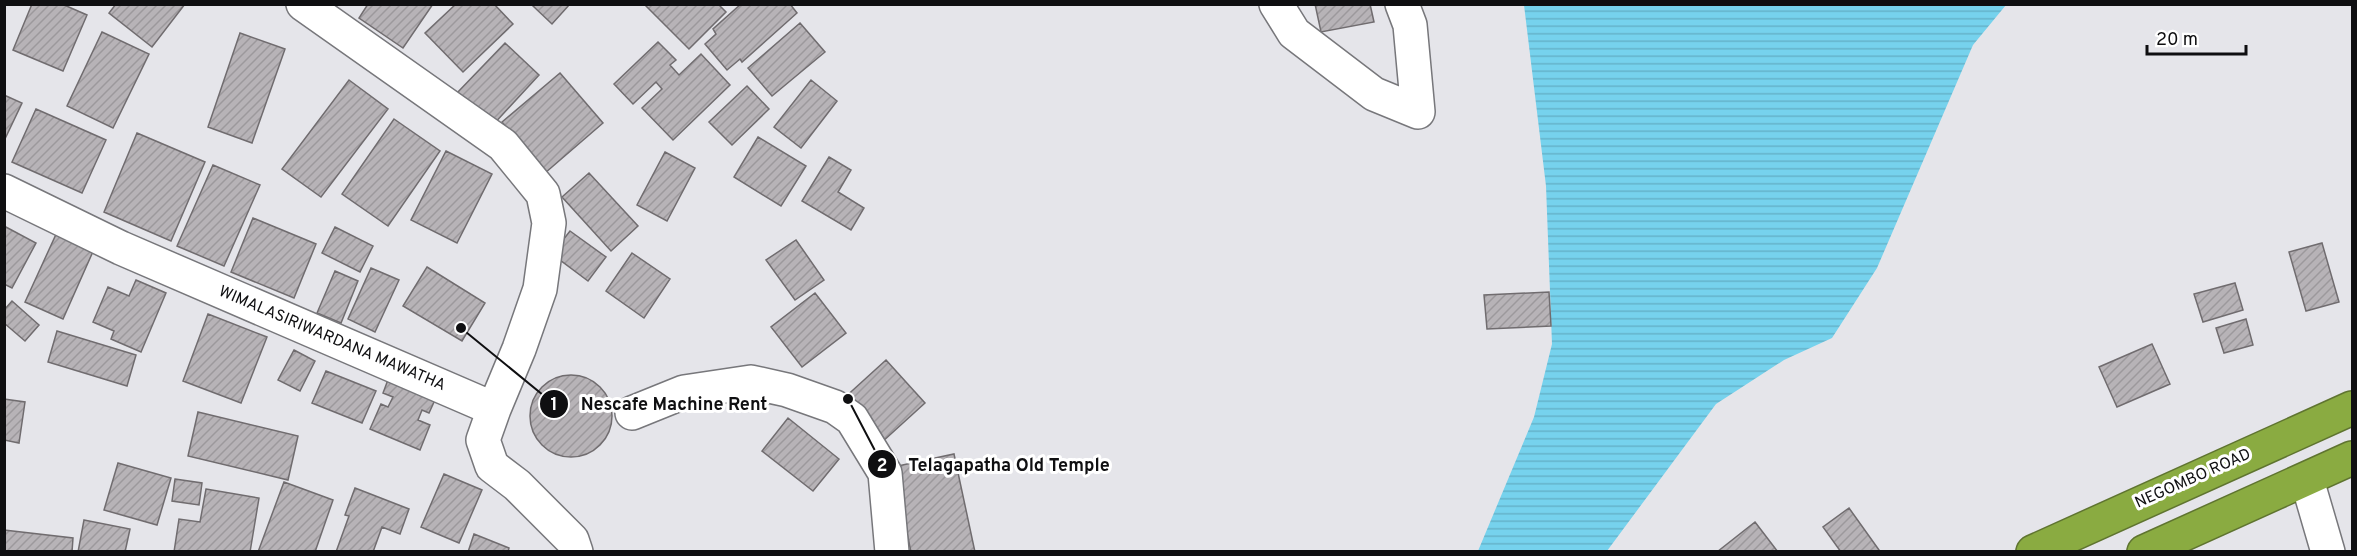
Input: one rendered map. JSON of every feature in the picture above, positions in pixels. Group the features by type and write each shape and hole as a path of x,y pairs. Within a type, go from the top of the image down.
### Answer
{"highway":[{"name":"NEGOMBO ROAD","path":"2034,552 2345,410"},
{"path":"2144,552 2352,458"}],"street":[{"path":"303,4 503,145 543,194 549,223 540,289 483,440 492,466 517,485 572,540 576,552"},
{"path":"1276,4 1294,33 1374,94 1418,112 1410,25 1402,4"},
{"name":"WIMALASIRIWARDANA MAWATHA","path":"4,191 121,248 494,409"},
{"path":"632,413 684,392 752,382 786,390 835,407 852,419 885,473 892,552"},
{"path":"2307,480 2328,552"}],"water":[{"path":"1524,5 2006,5 1973,45 1877,268 1832,338 1784,360 1716,404 1607,551 1478,551 1534,417 1552,344 1546,186"}],"building":[{"path":"32,4 62,4 87,15 63,71 13,50"},
{"path":"116,4 185,4 152,47 109,13"},
{"path":"368,4 433,4 403,48 359,18"},
{"path":"456,4 494,4 513,24 463,72 425,33"},
{"path":"535,4 570,4 552,24 533,6"},
{"path":"644,4 718,4 726,12 689,49"},
{"path":"741,4 790,4 797,13 742,62 740,59 727,70 705,44 716,34 713,29"},
{"path":"1315,4 1370,4 1374,22 1321,32"},
{"path":"800,23 825,52 772,96 748,68"},
{"path":"102,32 149,54 113,128 67,106"},
{"path":"240,33 285,49 252,143 208,127"},
{"path":"658,42 676,60 670,65 679,75 701,54 730,85 673,140 642,108 662,89 656,82 633,104 614,84"},
{"path":"505,43 539,75 492,126 457,93"},
{"path":"560,73 603,123 545,173 502,122"},
{"path":"349,80 388,109 321,197 282,169"},
{"path":"811,80 837,101 801,148 774,127"},
{"path":"747,86 769,109 732,145 709,122"},
{"path":"4,95 22,103 4,141"},
{"path":"36,109 106,140 82,193 12,162"},
{"path":"394,119 440,151 388,226 342,194"},
{"path":"137,133 205,162 171,241 104,212"},
{"path":"758,137 806,166 781,206 734,177"},
{"path":"446,151 492,174 457,243 411,220"},
{"path":"665,152 695,168 667,221 637,205"},
{"path":"829,157 851,170 838,192 864,208 851,230 802,201"},
{"path":"213,165 260,185 224,266 177,246"},
{"path":"589,173 638,226 611,251 562,197"},
{"path":"253,218 316,244 294,298 231,272"},
{"path":"4,226 36,243 12,288 4,284"},
{"path":"335,227 373,246 360,272 322,253"},
{"path":"58,230 95,247 63,319 25,302"},
{"path":"570,231 606,257 588,281 552,254"},
{"path":"796,240 824,280 795,300 766,260"},
{"path":"2322,243 2339,302 2306,311 2289,252"},
{"path":"632,253 670,279 644,318 606,291"},
{"path":"427,267 485,303 462,341 403,306"},
{"path":"371,268 399,280 375,332 348,319"},
{"path":"335,271 358,281 341,323 317,313"},
{"path":"136,280 166,293 141,352 111,339 114,331 93,322 108,287 129,296"},
{"path":"2235,283 2243,310 2203,322 2194,294"},
{"path":"1549,292 1551,326 1487,329 1484,295"},
{"path":"815,293 846,333 802,367 771,327"},
{"path":"12,301 39,325 25,341 4,323 4,310"},
{"path":"208,314 267,337 241,403 183,381"},
{"path":"2246,319 2253,345 2224,353 2216,328"},
{"path":"57,331 136,355 127,386 48,362"},
{"path":"2152,344 2170,384 2117,407 2099,367"},
{"path":"294,350 315,361 300,391 278,380"},
{"path":"886,360 925,403 881,443 842,400"},
{"path":"392,369 440,389 429,413 422,410 418,420 430,425 420,450 370,429 381,404 388,407 393,397 383,393"},
{"path":"326,371 376,391 362,423 312,403"},
{"path":"571,375 587,378 600,387 609,400 612,416 609,432 600,445 587,454 571,457 555,454 542,445 533,432 530,416 533,400 542,387 555,378"},
{"path":"4,399 25,402 19,443 4,440"},
{"path":"198,412 298,436 288,480 188,456"},
{"path":"788,418 839,459 813,491 762,451"},
{"path":"954,454 975,552 911,552 893,467"},
{"path":"118,463 171,478 157,525 104,510"},
{"path":"444,474 482,490 459,543 421,527"},
{"path":"175,479 202,483 199,505 172,501"},
{"path":"284,482 333,500 315,552 258,552"},
{"path":"355,488 409,509 400,534 382,527 373,552 336,552 349,516 345,515"},
{"path":"206,489 259,498 250,552 174,552 179,519 200,522"},
{"path":"1849,508 1879,550 1877,552 1841,552 1823,527"},
{"path":"84,520 130,529 125,552 78,552"},
{"path":"1755,522 1778,552 1717,552"},
{"path":"4,530 73,538 72,552 4,552"},
{"path":"474,534 509,548 508,552 468,552"}],"place":[{"name":"Nescafe Machine Rent","path":"461,328"},
{"name":"Telagapatha Old Temple","path":"848,399"}]}
